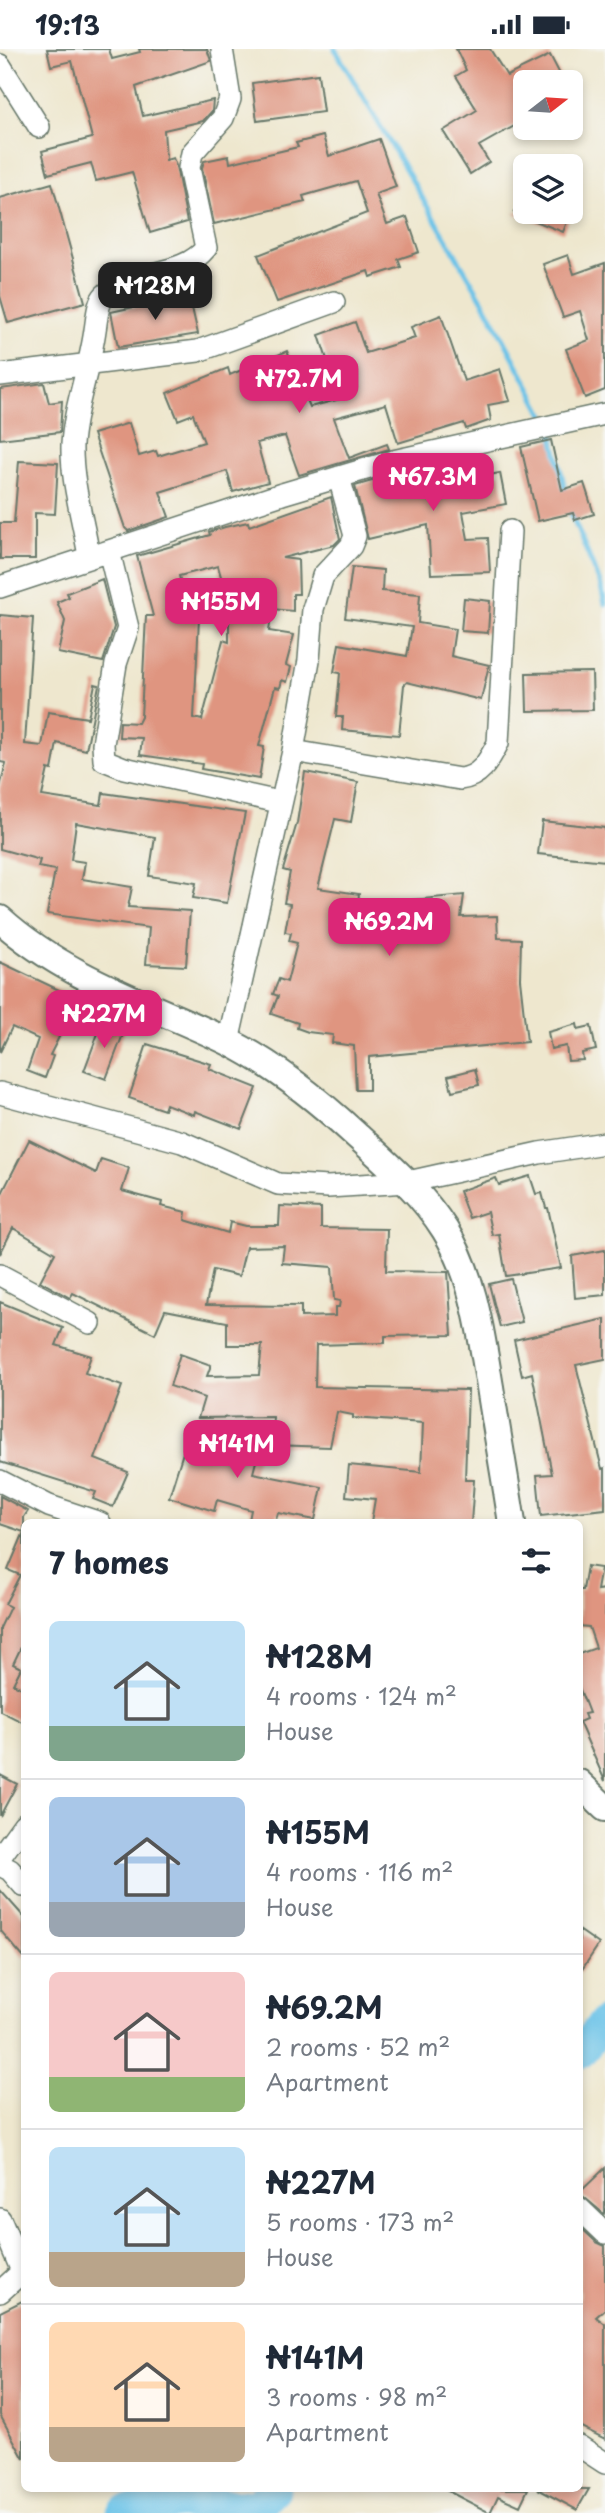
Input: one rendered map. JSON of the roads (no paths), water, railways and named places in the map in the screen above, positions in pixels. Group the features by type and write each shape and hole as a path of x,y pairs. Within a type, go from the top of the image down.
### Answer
{"main road":[{"path":"0,919 51,959 139,1004 228,1042 296,1085 408,1182 446,1230 467,1280 480,1325 511,1519"},
{"path":"583,1787 605,1808"}],"street":[{"path":"222,49 230,99 223,118 192,153 189,168 206,249 187,263 117,287 104,295 99,306 90,367 72,446 99,553 128,628 116,664 103,744 104,759 124,768 279,802"},
{"path":"0,65 39,127"},
{"path":"0,376 90,367 198,351 334,302"},
{"path":"0,587 99,553 393,461 605,414"},
{"path":"228,1042 279,802 293,751 309,660 313,609 323,576 355,536 339,477"},
{"path":"293,751 442,777 471,778 486,766 498,743 510,530"},
{"path":"0,1093 181,1142 278,1184 328,1188 408,1182 539,1153 605,1143"},
{"path":"0,1275 90,1323"},
{"path":"0,1481 49,1506 88,1519"},
{"path":"0,1857 21,1828"},
{"path":"0,1865 10,1870 21,1883"},
{"path":"583,2212 605,2233"},
{"path":"0,2219 21,2269"},
{"path":"0,2292 21,2276"},
{"path":"583,2449 605,2463"}],"waterway":[{"path":"335,49 487,308 547,420"},
{"path":"552,432 566,494"},
{"path":"568,507 600,583 605,604"},
{"path":"583,2048 605,2022"},
{"path":"123,2513 178,2502 256,2507 271,2492"}]}
